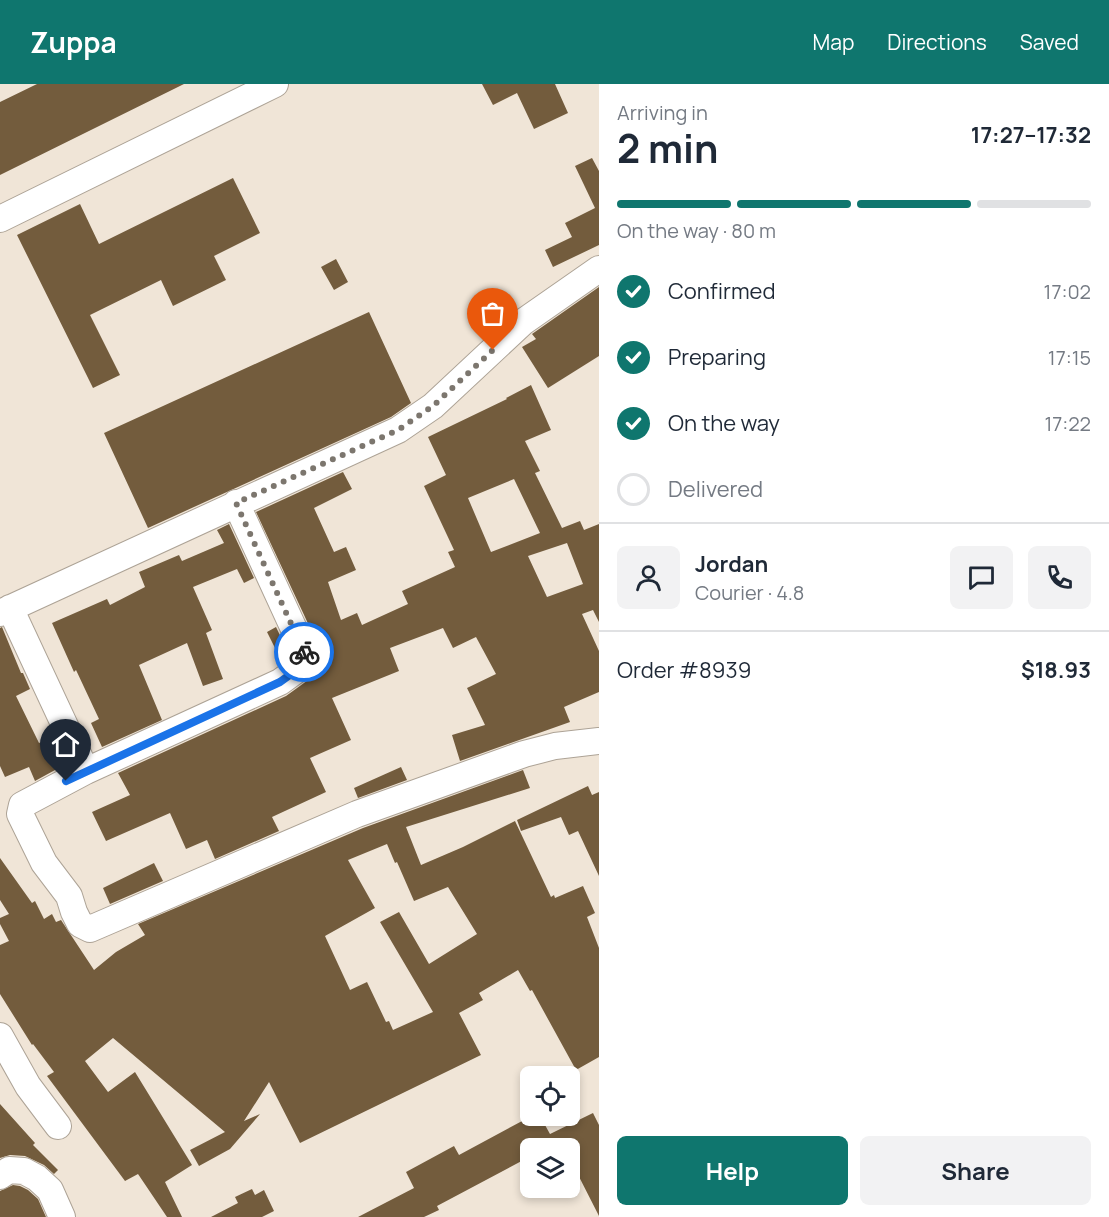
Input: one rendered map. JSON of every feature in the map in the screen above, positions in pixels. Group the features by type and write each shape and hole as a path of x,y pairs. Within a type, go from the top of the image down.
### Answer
{"street":[{"path":"0,219 275,84"},
{"path":"86,771 5,611 398,430 433,406 523,322 599,269"},
{"path":"236,503 305,653 302,666 280,682 86,771 22,805 20,814 44,863 69,896 80,924 90,929 357,814 524,754 555,746 599,741"},
{"path":"0,1036 28,1086 57,1126"},
{"path":"0,1176 9,1170 24,1171 37,1178 50,1190 62,1217"}],"building":[{"path":"37,84 184,84 0,175 0,102"},
{"path":"482,84 555,84 568,113 534,129 517,93 493,105"},
{"path":"592,158 599,171 599,245 553,267 545,250 572,237 565,223 595,208 575,166"},
{"path":"233,178 260,233 214,256 226,280 173,306 161,280 90,315 120,375 93,388 17,235 80,204 99,244"},
{"path":"336,259 348,282 334,290 321,267"},
{"path":"599,287 599,356 548,388 522,347 536,339 532,334"},
{"path":"369,312 411,403 391,417 148,528 104,433"},
{"path":"531,385 551,430 525,441 540,471 535,473 562,528 580,521 584,530 599,524 599,622 593,610 582,614 599,651 599,692 564,707 570,722 460,761 452,735 485,725 467,688 496,674 476,637 453,648 443,628 390,648 399,671 332,698 351,740 310,758 326,792 272,817 279,831 215,859 207,840 186,849 170,813 106,841 92,812 130,795 118,773 286,696 317,671 319,647 256,512 343,472 352,489 314,508 334,552 346,547 356,570 328,582 341,620 357,613 362,625 408,604 402,591 455,567 448,552 454,550 424,486 446,475 428,437","holes":["514,479 540,533 491,552 468,498","567,543 583,584 547,597 528,556"]},
{"path":"229,524 254,578 244,583 237,569 193,587 212,630 206,633 223,679 203,686 187,643 139,665 162,720 102,747 91,723 99,719 52,623 107,599 110,605 145,587 139,572 179,555 182,561 224,543 217,530"},
{"path":"2,627 30,689 16,696 39,743 54,737 66,764 35,781 29,767 5,777 0,766 0,628"},
{"path":"276,627 289,654 280,658 267,632"},
{"path":"401,767 407,780 358,798 354,788"},
{"path":"523,770 530,788 406,827 421,865 515,821 551,897 554,895 555,898 583,886 595,913 587,917 599,948 599,1057 580,1068 574,1066 532,990 530,991 518,970 479,993 483,1000 459,1013 481,1055 300,1143 269,1082 244,1121 260,1114 230,1149 199,1166 190,1150 225,1132 113,1038 85,1061 108,1092 135,1072 192,1165 165,1182 182,1217 167,1217 138,1174 125,1181 47,1076 54,1072 32,1045 0,994 0,945 9,941 0,924 0,918 9,914 0,900 0,858 32,903 35,901 44,919 52,914 56,922 61,920 94,970 116,952 145,935 138,924 363,828","holes":["387,844 395,863 397,862 414,901 448,887 477,934 429,964 399,912 380,922 433,1012 393,1030 389,1021 386,1022 367,982 350,990 325,936 375,908 348,860"]},
{"path":"588,786 592,795 599,792 599,876 578,831 569,835 561,817 521,831 517,820"},
{"path":"154,863 163,881 110,904 103,888"},
{"path":"0,1104 35,1143 33,1145 58,1170 54,1174 44,1165 25,1156 10,1155 0,1158"},
{"path":"593,1113 599,1125 599,1216 580,1179 580,1138 520,1138 520,1162 437,1206 439,1210 424,1217 358,1217 414,1188 406,1172 454,1146 459,1155 520,1122 520,1126 546,1126 550,1134 566,1126 580,1126 580,1119"},
{"path":"13,1185 28,1190 38,1199 46,1217 0,1217 0,1191"},
{"path":"252,1189 255,1195 264,1190 274,1211 262,1217 211,1217 238,1203 235,1197"}],"way so far":[{"path":"304,652 236,503 398,430 433,406 493,350"}],"route":[{"path":"66,781 293,675 302,666 304,652"}]}
